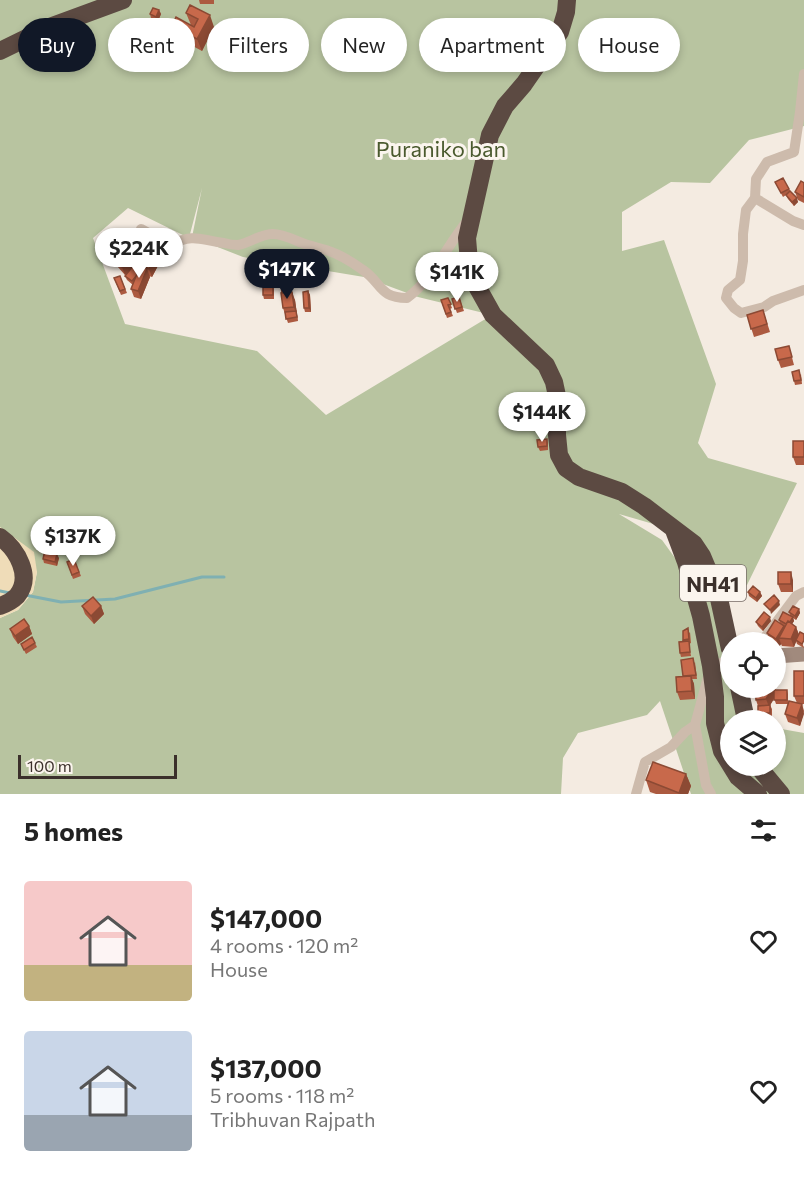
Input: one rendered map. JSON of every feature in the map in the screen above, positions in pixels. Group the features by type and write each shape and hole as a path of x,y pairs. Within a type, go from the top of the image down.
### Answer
{"highway":[{"path":"0,51 47,28 123,0"},
{"name":"NH41","path":"567,0 560,32 524,84 505,106 490,135 468,238 469,262 474,281 493,315 546,365 554,382 557,396 559,454 566,468 579,477 622,492 694,544 702,556 718,594 726,632"},
{"name":"NH41","path":"674,530 686,562 701,616 711,666 716,723 722,751 738,777 758,794"},
{"path":"0,537 14,550 21,561 23,572 18,595 4,604"},
{"path":"766,776 781,794"}],"street":[{"path":"804,74 794,152 767,162 756,179 755,198 747,210 743,234 740,280 728,290 726,298 741,313 764,307 773,301 804,290"},
{"path":"755,198 793,221 804,225"},
{"path":"141,229 171,245 180,240 197,237 211,242 237,245 271,234 279,235 327,250 371,276 383,291 395,298 407,298 424,284 458,232 472,216"},
{"path":"769,632 796,596 804,592"},
{"path":"786,655 804,654"},
{"path":"711,794 706,785 695,725 711,666 720,663"},
{"path":"636,794 645,762 671,747 695,725"}],"green space":[{"name":"Puraniko ban","path":"0,0 804,0 804,126 749,140 710,183 671,182 622,212 622,251 664,240 716,384 698,443 708,458 797,483 747,585 726,592 729,632 720,632 720,698 737,698 745,710 720,710 720,776 786,776 786,730 804,733 804,794 691,794 660,701 647,715 578,733 563,758 561,794 0,794 0,618 18,610 33,592 37,572 16,539 0,527","holes":["202,188 192,237 243,257 364,277 418,297 492,315 326,415 257,351 125,324 93,238 128,208 189,238","619,514 674,530 675,558 662,540"]}],"sand":[{"path":"0,527 34,552 37,572 33,592 18,610 0,618"}],"building":[{"path":"190,5 210,15 197,39 195,38 195,25 198,19 186,13"},
{"path":"153,8 159,10 156,17 150,14"},
{"path":"783,178 789,189 781,193 775,182"},
{"path":"801,181 804,183 804,197 795,192"},
{"path":"790,191 797,198 792,202 786,195"},
{"path":"126,240 139,245 135,255 122,250"},
{"path":"145,246 158,254 149,269 136,261"},
{"path":"124,251 131,259 122,267 114,258"},
{"path":"293,253 297,257 290,266 286,262"},
{"path":"307,258 314,261 308,273 301,270"},
{"path":"133,266 139,270 132,281 125,276"},
{"path":"140,266 147,269 138,291 131,289"},
{"path":"120,276 125,289 120,291 114,278"},
{"path":"263,285 273,285 273,295 263,295"},
{"path":"281,285 286,285 287,292 282,293"},
{"path":"308,291 309,308 304,308 303,292"},
{"path":"292,292 294,307 283,308 281,293"},
{"path":"459,297 462,307 455,309 452,299"},
{"path":"448,298 451,312 446,314 441,300"},
{"path":"763,310 767,324 751,329 747,315"},
{"path":"296,311 297,317 286,319 285,312"},
{"path":"789,346 792,357 778,360 775,349"},
{"path":"799,370 801,380 794,381 792,372"},
{"path":"547,439 547,446 538,447 537,440"},
{"path":"793,441 804,441 804,457 793,457"},
{"path":"45,550 57,554 55,562 43,559"},
{"path":"74,559 79,572 72,575 67,562"},
{"path":"778,572 791,572 791,584 778,584"},
{"path":"753,586 760,592 756,598 748,592"},
{"path":"774,595 779,601 770,610 764,604"},
{"path":"93,597 101,606 91,616 82,606"},
{"path":"793,606 799,609 795,616 789,612"},
{"path":"764,612 770,617 762,627 756,622"},
{"path":"783,612 793,617 786,624 779,620"},
{"path":"24,619 29,626 15,636 10,629"},
{"path":"775,620 784,626 780,632 768,632"},
{"path":"788,621 796,627 791,639 786,639 786,632 782,632"},
{"path":"688,628 689,639 683,640 683,631"},
{"path":"800,632 804,634 802,644 796,640"},
{"path":"32,637 35,643 24,650 21,644"},
{"path":"689,641 690,652 680,653 679,642"},
{"path":"693,658 696,675 683,676 681,660"},
{"path":"794,671 804,671 804,696 794,696"},
{"path":"691,676 692,691 677,692 676,677"},
{"path":"787,690 787,700 774,700 774,698 786,698"},
{"path":"789,701 802,704 797,718 786,714"},
{"path":"770,705 770,710 758,710 758,706"},
{"path":"653,762 686,774 679,793 646,780"}],"waterway":[{"path":"25,595 61,602 115,599 202,577 224,577"},
{"path":"0,591 10,593"}]}
